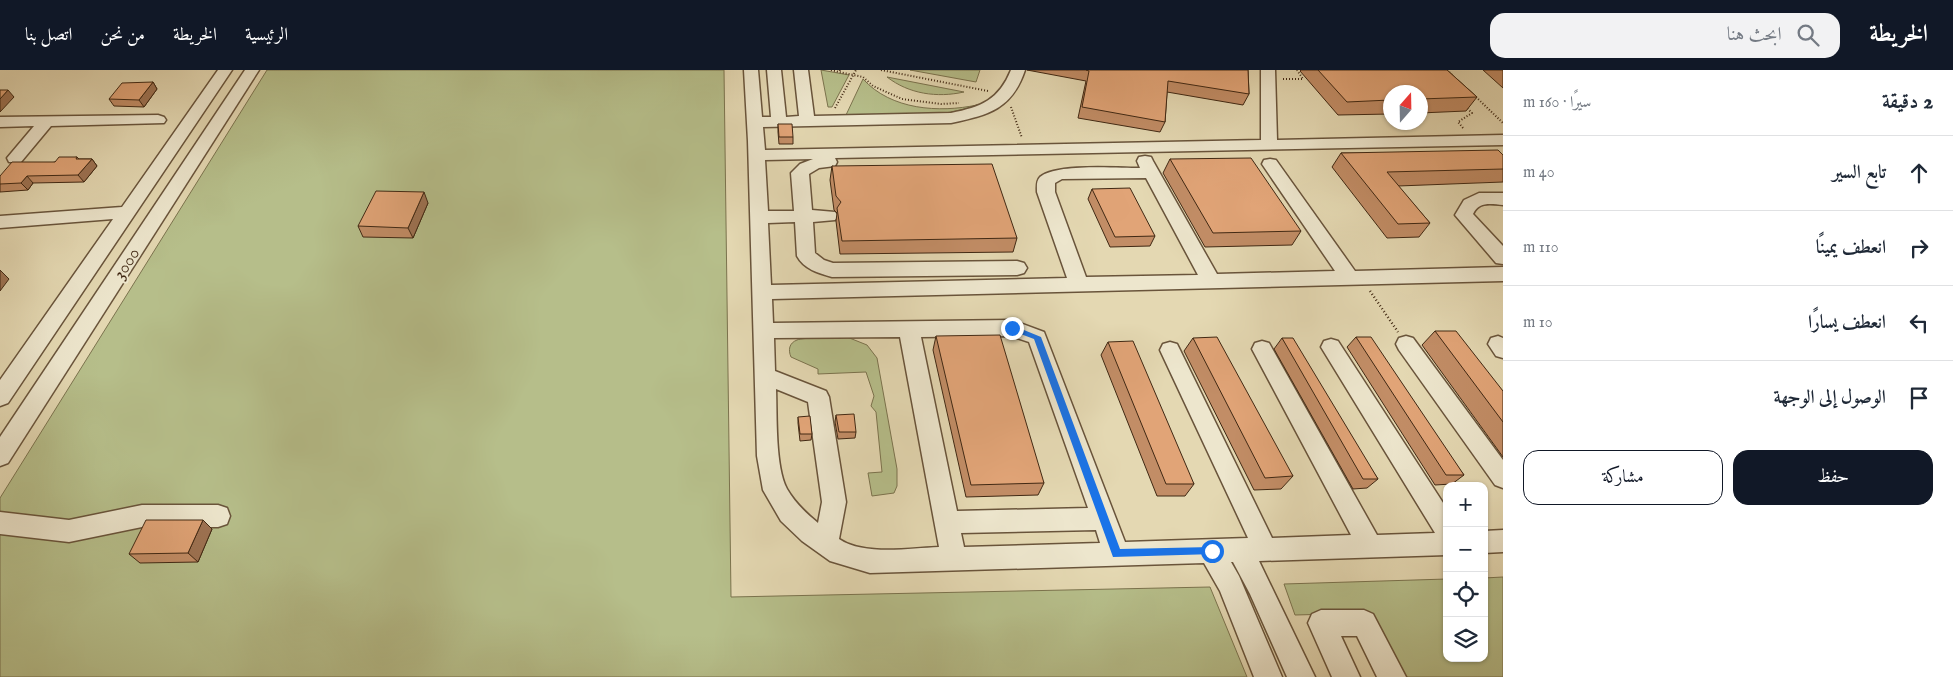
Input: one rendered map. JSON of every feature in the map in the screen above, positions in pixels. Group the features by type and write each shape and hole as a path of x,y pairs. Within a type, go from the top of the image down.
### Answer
{"street":[{"path":"0,397 225,70"},
{"name":"3000","path":"0,456 252,70"},
{"path":"751,70 757,155 768,456 775,490 790,513 838,553 870,561 1443,544"},
{"path":"774,70 779,122"},
{"path":"801,70 808,121"},
{"path":"755,122 951,118 985,110 1006,94 1015,81 1018,70"},
{"path":"1268,74 1269,145"},
{"path":"0,122 158,120"},
{"path":"15,158 48,121"},
{"path":"757,155 1503,140"},
{"path":"1138,147 1211,281"},
{"path":"987,161 820,162 805,166 800,173 806,256 817,265 832,270 1017,268"},
{"path":"1270,164 1355,278"},
{"path":"1079,284 1046,192 1046,181 1059,174 1152,173"},
{"path":"1503,198 1476,199 1467,206 1464,215 1503,258"},
{"path":"0,222 127,212"},
{"path":"759,217 830,216"},
{"path":"762,292 1503,274"},
{"path":"763,331 1012,328 1037,337 1117,554"},
{"path":"909,329 954,559"},
{"path":"1406,344 1503,478"},
{"path":"1332,347 1444,527"},
{"path":"1262,349 1370,546"},
{"path":"1170,350 1252,550 1259,585 1301,677"},
{"path":"765,376 818,396 834,502 826,544"},
{"path":"0,524 69,531 142,516 218,516"},
{"path":"947,522 1104,519"},
{"path":"1488,542 1503,541"},
{"path":"1212,551 1230,585 1268,677"},
{"path":"1346,677 1321,623 1364,623 1392,677"}],"path":[{"path":"831,70 863,77 874,86 902,99 941,104 961,102"},
{"path":"829,120 856,70"},
{"path":"881,70 992,92 984,95"},
{"path":"1268,74 1303,79 1297,70"},
{"path":"1447,70 1454,77"},
{"path":"1006,94 1026,150"},
{"path":"1475,96 1503,122"},
{"path":"1465,107 1472,113 1458,122 1475,141"},
{"path":"1355,278 1406,344"}],"green space":[{"path":"267,70 724,70 731,597 1210,587 1247,677 0,677 0,498"},
{"path":"821,70 849,75 832,107 828,107"},
{"path":"910,70 980,70 976,82"},
{"path":"887,77 964,92 944,95 924,93 914,91"},
{"path":"863,79 887,97 916,107 947,109 977,105 946,113 846,115"},
{"path":"847,337 867,345 877,358 897,469 897,486 894,493 872,496 868,473 882,472 876,412 871,406 874,396 866,372 818,374 818,369 791,357 790,354 789,349 791,345 797,340"},
{"path":"1503,577 1503,677 1404,677 1371,613 1295,615 1284,584 1443,579 1443,662 1488,662 1488,578"}],"building":[{"path":"1086,70 1248,70 1249,94 1168,81 1165,122 1082,107 1089,71"},
{"path":"1318,70 1447,70 1477,97 1428,99 1428,85 1383,85 1383,100 1347,102"},
{"path":"153,82 139,100 109,99 122,83"},
{"path":"0,90 8,90 0,99"},
{"path":"778,124 792,124 793,137 779,137"},
{"path":"1498,150 1503,155 1503,169 1387,172 1430,223 1398,224 1341,153"},
{"path":"59,157 92,159 78,175 27,176 21,183 0,184 0,176 12,162 55,162"},
{"path":"1251,158 1301,231 1213,233 1170,159"},
{"path":"992,164 1017,238 842,241 837,208 841,202 836,196 832,166"},
{"path":"1130,188 1155,236 1115,237 1092,189"},
{"path":"376,191 424,192 408,228 358,226"},
{"path":"1435,331 1456,331 1503,391 1503,422"},
{"path":"1000,335 1044,483 971,485 936,336"},
{"path":"1217,337 1293,476 1265,478 1193,338"},
{"path":"1356,337 1371,337 1464,475 1446,475"},
{"path":"1282,338 1293,338 1378,479 1363,479"},
{"path":"1133,341 1194,484 1166,484 1108,342"},
{"path":"854,414 856,432 839,432 836,415"},
{"path":"810,416 812,434 800,434 798,417"},
{"path":"146,520 203,520 188,553 129,554"}],"route":[{"path":"1012,328 1037,337 1117,554 1212,551"}]}
